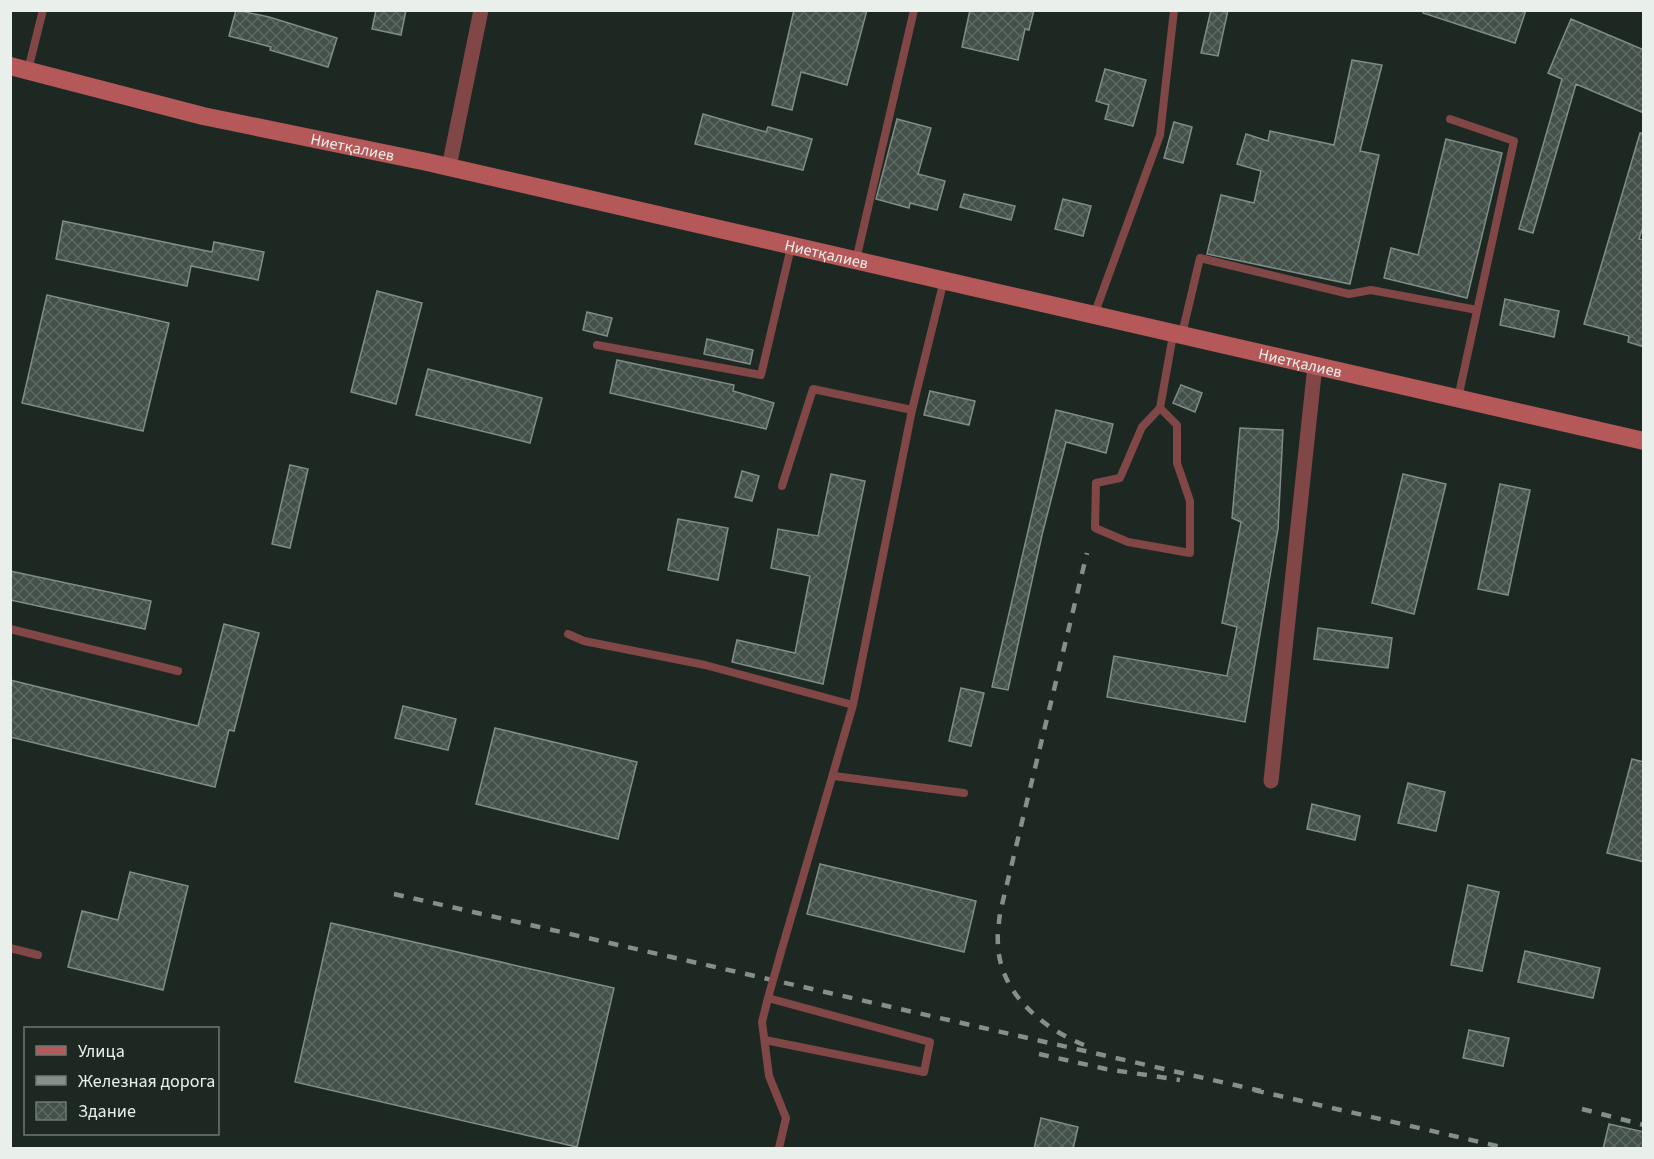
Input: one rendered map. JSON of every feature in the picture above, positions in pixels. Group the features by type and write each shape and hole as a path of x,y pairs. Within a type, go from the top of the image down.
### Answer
{"street":[{"path":"449,167 481,10"},
{"name":"Ниетқалиев","path":"19,68 203,116 449,167 1644,441"},
{"path":"1271,781 1315,365"}],"lane":[{"path":"19,68 43,10"},
{"path":"856,260 914,10"},
{"path":"1094,315 1160,135 1174,10"},
{"path":"1450,119 1514,141 1458,398"},
{"path":"597,345 761,375 791,245"},
{"path":"1160,408 1177,425 1178,463 1190,501 1190,554 1128,542 1095,528 1096,483 1120,478 1142,427 1160,408 1177,334 1200,258 1349,294 1371,290 1477,310"},
{"path":"779,1149 786,1118 769,1076 762,1022 853,705 912,410 944,280"},
{"path":"782,486 813,389 912,410"},
{"path":"10,629 178,671"},
{"path":"568,634 584,641 705,665 853,705"},
{"path":"834,776 964,793"},
{"path":"10,948 38,955"},
{"path":"765,1040 924,1072 930,1042 768,998"}],"building":[{"path":"236,10 269,17 337,38 328,67 270,50 271,47 229,36"},
{"path":"376,10 406,10 401,35 372,29"},
{"path":"794,10 867,10 847,85 801,72 792,110 772,105"},
{"path":"970,10 1034,10 1029,30 1025,29 1018,60 962,47"},
{"path":"1211,10 1228,10 1218,56 1201,53"},
{"path":"1423,10 1526,10 1515,43 1423,13"},
{"path":"1571,19 1644,50 1644,113 1576,84 1533,233 1519,229 1562,79 1548,73"},
{"path":"1352,60 1382,65 1360,151 1379,155 1350,284 1207,254 1221,195 1254,203 1261,171 1237,164 1246,134 1268,141 1270,131 1334,145"},
{"path":"1105,69 1146,80 1133,126 1105,119 1109,105 1096,101"},
{"path":"703,114 766,132 768,127 812,139 803,170 695,144"},
{"path":"897,119 931,128 918,174 945,181 937,210 910,203 909,208 876,199"},
{"path":"1174,122 1192,127 1183,163 1164,158"},
{"path":"1640,133 1644,133 1644,224 1639,239 1644,240 1644,347 1628,342 1629,336 1584,324"},
{"path":"1446,139 1502,153 1467,298 1384,278 1391,248 1418,255"},
{"path":"964,194 1015,206 1011,220 960,207"},
{"path":"1063,199 1091,206 1083,236 1055,229"},
{"path":"63,221 212,252 214,242 264,252 258,280 191,266 187,286 56,259"},
{"path":"377,291 422,303 396,404 351,392"},
{"path":"47,295 169,323 143,431 22,403"},
{"path":"1505,299 1559,311 1554,337 1500,325"},
{"path":"587,312 612,318 607,336 583,330"},
{"path":"707,339 753,350 750,364 704,354"},
{"path":"617,360 734,385 733,391 774,403 766,429 610,393"},
{"path":"428,369 542,398 530,443 416,415"},
{"path":"1181,385 1202,393 1195,412 1173,403"},
{"path":"930,391 975,401 969,425 924,415"},
{"path":"1056,410 1113,424 1106,453 1066,442 1042,535 1008,690 992,687"},
{"path":"1240,428 1283,430 1278,529 1245,722 1107,697 1114,656 1227,676 1237,627 1222,623 1241,522 1232,518"},
{"path":"290,465 308,469 290,548 272,544"},
{"path":"742,471 759,476 752,501 735,497"},
{"path":"831,474 865,481 823,684 732,662 737,640 795,653 810,576 771,568 778,529 818,536"},
{"path":"1403,474 1446,484 1414,614 1372,603"},
{"path":"1500,484 1530,490 1508,595 1478,589"},
{"path":"678,519 728,528 718,580 668,570"},
{"path":"10,571 151,601 145,629 10,600"},
{"path":"224,624 259,633 234,731 229,730 215,787 10,737 10,680 198,726"},
{"path":"1318,628 1392,638 1388,668 1314,659"},
{"path":"961,688 984,693 971,746 949,741"},
{"path":"403,706 456,719 448,750 395,738"},
{"path":"495,728 637,762 618,839 476,804"},
{"path":"1632,759 1644,762 1644,862 1607,853"},
{"path":"1408,783 1445,792 1436,831 1398,823"},
{"path":"1312,804 1360,816 1355,840 1307,829"},
{"path":"820,864 976,901 964,952 807,914"},
{"path":"130,872 188,886 163,990 68,967 82,911 118,920"},
{"path":"1468,885 1499,892 1482,971 1451,965"},
{"path":"331,923 614,988 577,1147 295,1082"},
{"path":"1525,951 1600,968 1593,998 1518,982"},
{"path":"1469,1030 1509,1038 1503,1066 1463,1058"},
{"path":"1041,1118 1078,1127 1073,1149 1034,1149"},
{"path":"1609,1124 1644,1132 1644,1149 1603,1149"}],"railway":[{"path":"1084,1045 1053,1029 1026,1007 1006,978 1001,962 998,937 1000,913 1087,553"},
{"path":"394,894 1261,1091"},
{"path":"1039,1054 1106,1069 1180,1080"},
{"path":"1254,1090 1506,1148"},
{"path":"1582,1109 1644,1125"}]}
